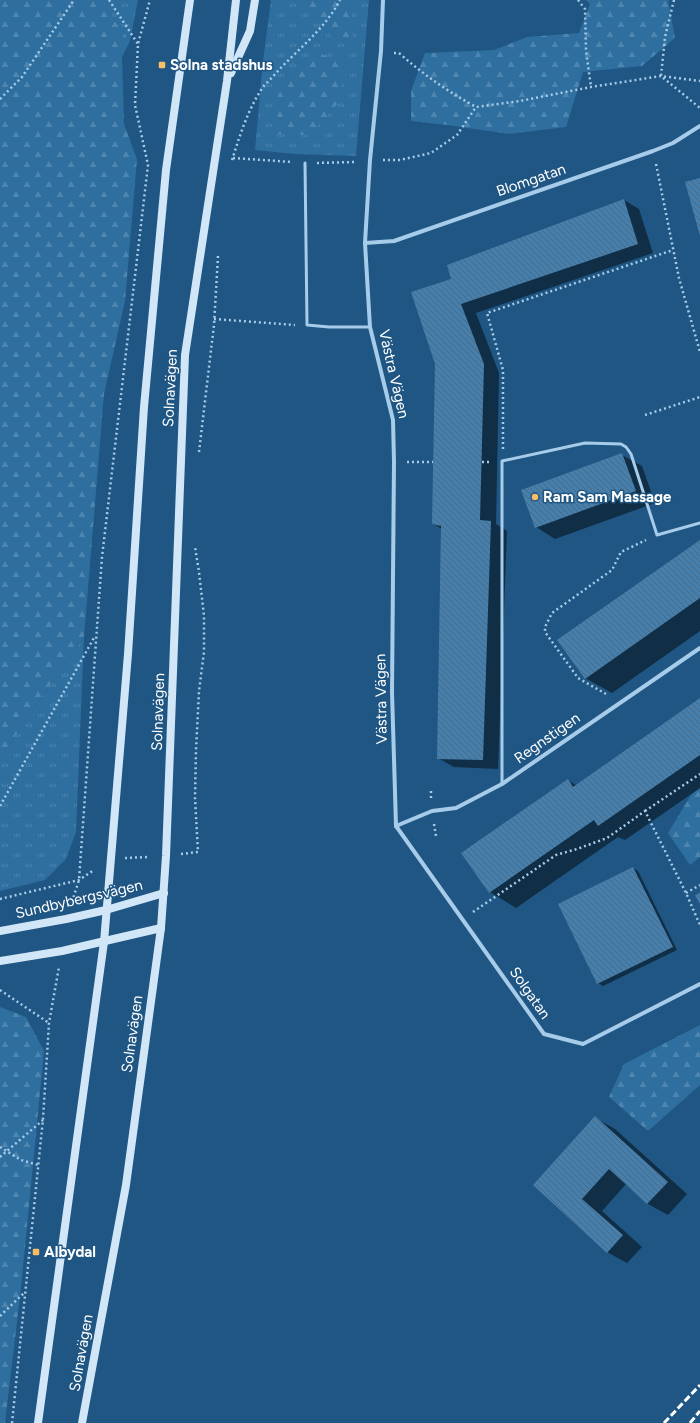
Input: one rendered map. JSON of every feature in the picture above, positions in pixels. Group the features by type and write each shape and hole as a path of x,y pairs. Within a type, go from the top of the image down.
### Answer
{"main road":[{"name":"Solnavägen","path":"38,1423 104,942 128,654 144,407 166,170 190,0"},
{"name":"Solnavägen","path":"82,1423 126,1185 161,928 166,856 185,355 227,81 236,0"},
{"path":"227,81 250,31 256,0"},
{"name":"Sundbybergsvägen","path":"0,931 106,910 164,893"},
{"path":"0,961 62,951 161,928"}],"street":[{"name":"Västra Vägen","path":"383,0 381,51 370,160 365,243 370,327 393,420 392,692 396,826"},
{"name":"Blomgatan","path":"365,243 394,241 673,143 700,126"},
{"name":"Regnstigen","path":"396,826 432,811 456,808 502,784 700,648"},
{"name":"Solgatan","path":"396,826 544,1034 583,1044 700,984"}],"lane":[{"path":"305,163 307,326 370,327"},
{"path":"502,784 502,461 585,443 621,444 626,447 631,454 657,536 700,523"}],"path":[{"path":"0,99 22,77 74,0"},
{"path":"110,0 138,44"},
{"path":"66,919 79,880 102,556 148,165 135,105 138,44 150,0"},
{"path":"231,165 245,122 264,87 292,56 319,30 334,11 340,0"},
{"path":"578,0 584,9 586,51 591,87"},
{"path":"661,76 666,37 674,0"},
{"path":"381,51 399,53 426,76 453,95 476,107 520,101 591,87 661,76 700,81"},
{"path":"661,76 700,108"},
{"path":"370,160 400,160 431,153 458,135 476,107"},
{"path":"654,150 678,278 700,352"},
{"path":"502,461 503,370 487,313 673,250"},
{"path":"199,459 214,319 218,253"},
{"path":"214,319 307,326"},
{"path":"644,414 700,397"},
{"path":"394,462 433,462"},
{"path":"606,694 578,678 546,632 545,627 552,613 612,570 621,552 657,536"},
{"path":"0,899 79,880 110,858 166,856 198,852 195,798 196,750 199,691 204,652 204,616 200,572 194,543"},
{"path":"0,806 96,634"},
{"path":"472,912 556,855 607,838 700,774"},
{"path":"645,811 686,893 700,925"},
{"path":"686,893 700,885"},
{"path":"12,1423 43,1119 49,1023 62,951"},
{"path":"0,990 49,1023"},
{"path":"0,1158 43,1119"},
{"path":"0,1147 6,1152 22,1160 38,1164"},
{"path":"0,1316 26,1292"}],"green space":[{"path":"0,0 100,0 130,41 122,57 124,124 137,159 125,301 104,394 84,637 0,758"},
{"path":"100,0 138,0 130,41"},
{"path":"271,0 369,0 356,156 295,154 255,150 263,61"},
{"path":"309,0 351,0 353,42 333,38 308,10"},
{"path":"586,0 668,0 675,38 642,66 583,72 566,127 509,134 411,121 411,91 425,53 494,50 527,37 579,33 590,4"},
{"path":"320,53 345,65 338,103 310,135 277,134 276,102 288,72"},
{"path":"84,637 76,832 66,859 45,880 0,891 0,758"},
{"path":"700,788 700,857 690,865 668,833 691,795"},
{"path":"0,1007 26,1017 44,1051 21,1288 5,1423 0,1423"},
{"path":"700,1025 700,1085 648,1131 609,1097 624,1064"}],"building":[{"path":"700,178 700,236 685,182"},
{"path":"624,199 638,244 461,304 484,364 480,520 491,521 483,760 437,759 441,526 432,524 435,364 411,292 451,279 447,265"},
{"path":"622,453 636,491 535,528 521,490"},
{"path":"700,540 700,598 585,679 557,640"},
{"path":"700,698 700,755 598,826 594,820 489,893 461,853 568,779 573,787"},
{"path":"633,867 673,947 597,984 558,904"},
{"path":"700,893 700,904 695,895"},
{"path":"595,1116 668,1182 647,1204 609,1169 582,1199 623,1235 607,1253 533,1185"}],"railway":[{"path":"664,1423 700,1385"},
{"path":"690,1423 700,1411"}],"place":[{"name":"Solna stadshus","path":"162,65"},
{"name":"Ram Sam Massage","path":"535,497"},
{"name":"Albydal","path":"36,1252"}]}
